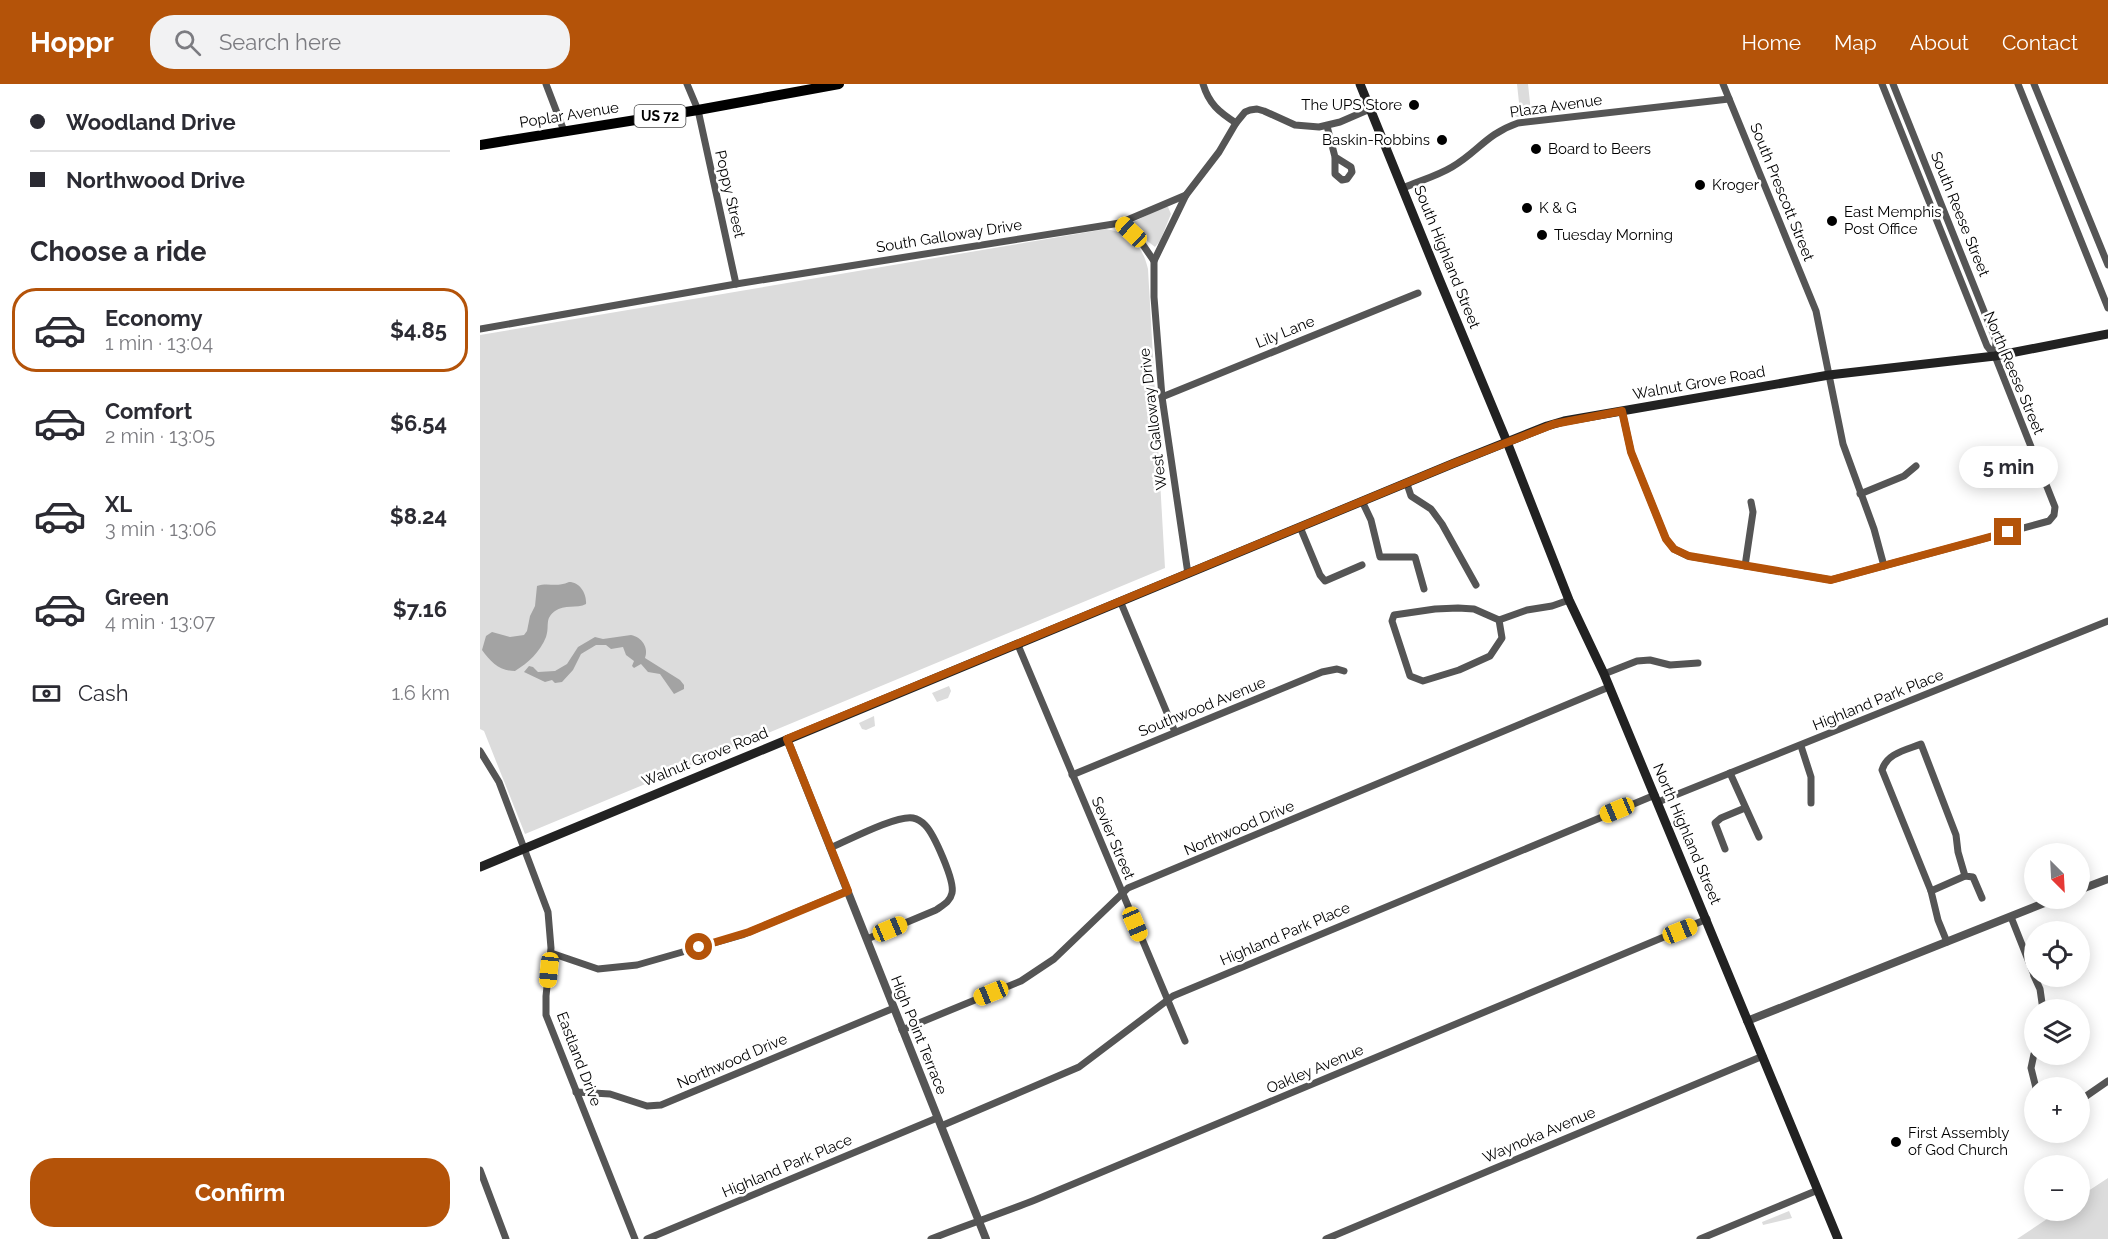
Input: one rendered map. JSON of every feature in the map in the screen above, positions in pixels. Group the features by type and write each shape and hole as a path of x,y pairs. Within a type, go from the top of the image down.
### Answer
{"main road":[{"name":"Poplar Avenue","path":"480,145 698,110 804,87 839,84"},
{"name":"South Highland Street","path":"1360,84 1508,442"},
{"name":"Walnut Grove Road","path":"480,867 1121,603 1362,501 1554,424 1829,375 1995,356 2108,334"},
{"name":"North Highland Street","path":"1508,442 1569,600 1610,687 1838,1239"}],"street":[{"path":"546,84 564,131"},
{"name":"Poppy Street","path":"687,84 698,110 736,284"},
{"path":"1203,84 1212,105 1236,123 1245,112 1257,109 1296,125 1319,127 1370,109"},
{"name":"South Prescott Street","path":"1723,84 1816,311 1843,444 1874,529 1884,566"},
{"name":"South Reese Street","path":"1882,84 1946,243"},
{"name":"South Reese Street","path":"1893,84 1996,341 1995,356"},
{"path":"2018,84 2108,308"},
{"path":"2034,84 2108,266"},
{"name":"Plaza Avenue","path":"1403,188 1452,167 1491,135 1518,123 1729,99"},
{"name":"South Galloway Drive","path":"480,329 736,284 1120,223 1186,195 1219,152 1236,123"},
{"path":"1327,126 1335,157"},
{"path":"2052,170 2067,165"},
{"name":"West Galloway Drive","path":"1186,195 1154,261 1154,297 1162,397 1188,574"},
{"path":"1120,223 1141,242 1154,261"},
{"path":"1946,243 1955,239"},
{"name":"North Reese Street","path":"1884,566 2049,521 2054,514 2055,507 1995,356 1987,345 1946,243"},
{"name":"Lily Lane","path":"1162,397 1418,293"},
{"path":"1622,411 1631,452 1666,539 1674,549 1689,556 1831,580 1884,566"},
{"path":"1860,494 1904,476 1916,466"},
{"path":"1407,484 1411,496 1431,509 1442,524 1476,585"},
{"path":"1362,501 1371,520 1380,557 1414,557 1424,589"},
{"path":"1745,566 1754,512 1751,502"},
{"path":"1300,527 1320,575 1325,581 1362,565"},
{"path":"1499,620 1502,638 1490,656 1459,670 1423,681 1410,676 1392,621 1394,615 1458,608 1474,609 1499,620 1527,610 1552,606 1569,600"},
{"path":"1121,603 1175,732"},
{"name":"Highland Park Place","path":"647,1239 1079,1067 1166,1000 1656,798 1801,746 2108,621"},
{"name":"Sevier Street","path":"1018,645 1185,1041"},
{"path":"1604,674 1637,661 1650,660 1670,665 1698,663"},
{"name":"Southwood Avenue","path":"1072,775 1322,672 1337,669 1344,671"},
{"name":"Northwood Drive","path":"902,1030 1021,981 1036,972 1063,951 1122,893 1139,884 1610,687"},
{"name":"High Point Terrace","path":"787,739 986,1239"},
{"path":"1947,942 1938,920 1931,891 1882,770 1891,756 1921,744 1956,835 1965,876"},
{"path":"1801,746 1811,777 1811,803"},
{"name":"Eastland Drive","path":"480,751 499,782 548,912 551,953 546,1015 635,1239"},
{"path":"1730,773 1759,837"},
{"path":"1725,849 1715,823 1745,808"},
{"path":"830,848 902,819 920,820 930,832 951,880 950,899 936,910 867,939"},
{"path":"1931,891 1965,876 1973,877 1982,898"},
{"path":"2090,886 2108,879"},
{"path":"551,953 598,969 637,965 742,935 848,891"},
{"path":"1747,1021 2029,909"},
{"path":"2011,916 2024,950"},
{"name":"Oakley Avenue","path":"931,1239 1035,1200 1707,919"},
{"name":"Northwood Drive","path":"576,1092 610,1094 647,1106 661,1105 894,1008"},
{"name":"Waynoka Avenue","path":"1326,1239 1763,1056"},
{"path":"2090,1093 2108,1081"},
{"path":"480,1170 506,1239"},
{"path":"1703,1238 1818,1190"}],"shaded area":[{"path":"1517,84 1528,84 1531,112 1529,115 1515,116 1514,112 1520,112"},
{"path":"1168,207 1171,214 1160,241 1155,247 1132,229 1131,223"},
{"path":"1106,229 1122,233 1134,241 1148,269 1165,568 525,834 484,731 480,729 480,335"},
{"path":"569,582 582,589 586,604 562,608 552,614 548,620 546,637 540,648 529,661 515,671 500,668 492,662 482,650 486,636 492,632 510,637 524,635 535,606 537,586 560,585"},
{"path":"631,635 644,643 645,658 680,680 684,689 674,694 660,674 648,672 641,664 634,668 632,666 634,661 626,655 623,647 611,649 606,645 596,645 581,654 573,670 562,682 555,683 552,680 545,682 524,672 529,666 538,672 555,671 567,664 578,647 595,637 603,639"},
{"path":"949,686 951,691 948,698 937,702 932,693"},
{"path":"874,716 875,726 866,730 862,729 859,723"},
{"path":"2108,1178 2108,1239 2017,1239 2044,1221 2090,1221 2090,1190"},
{"path":"1789,1211 1792,1218 1763,1225 1762,1222"}],"place":[{"name":"The UPS Store","path":"1414,105"},
{"name":"Baskin-Robbins","path":"1442,140"},
{"name":"Board to Beers","path":"1536,149"},
{"name":"Kroger","path":"1700,185"},
{"name":"K & G","path":"1527,208"},
{"name":"East Memphis Post Office","path":"1832,221"},
{"name":"Tuesday Morning","path":"1542,235"},
{"name":"First Assembly of God Church","path":"1896,1142"}],"route":[{"path":"699,947 736,937 848,891 787,739 1554,424 1622,411 1631,452 1666,539 1674,549 1689,556 1831,580 2008,532"}]}
